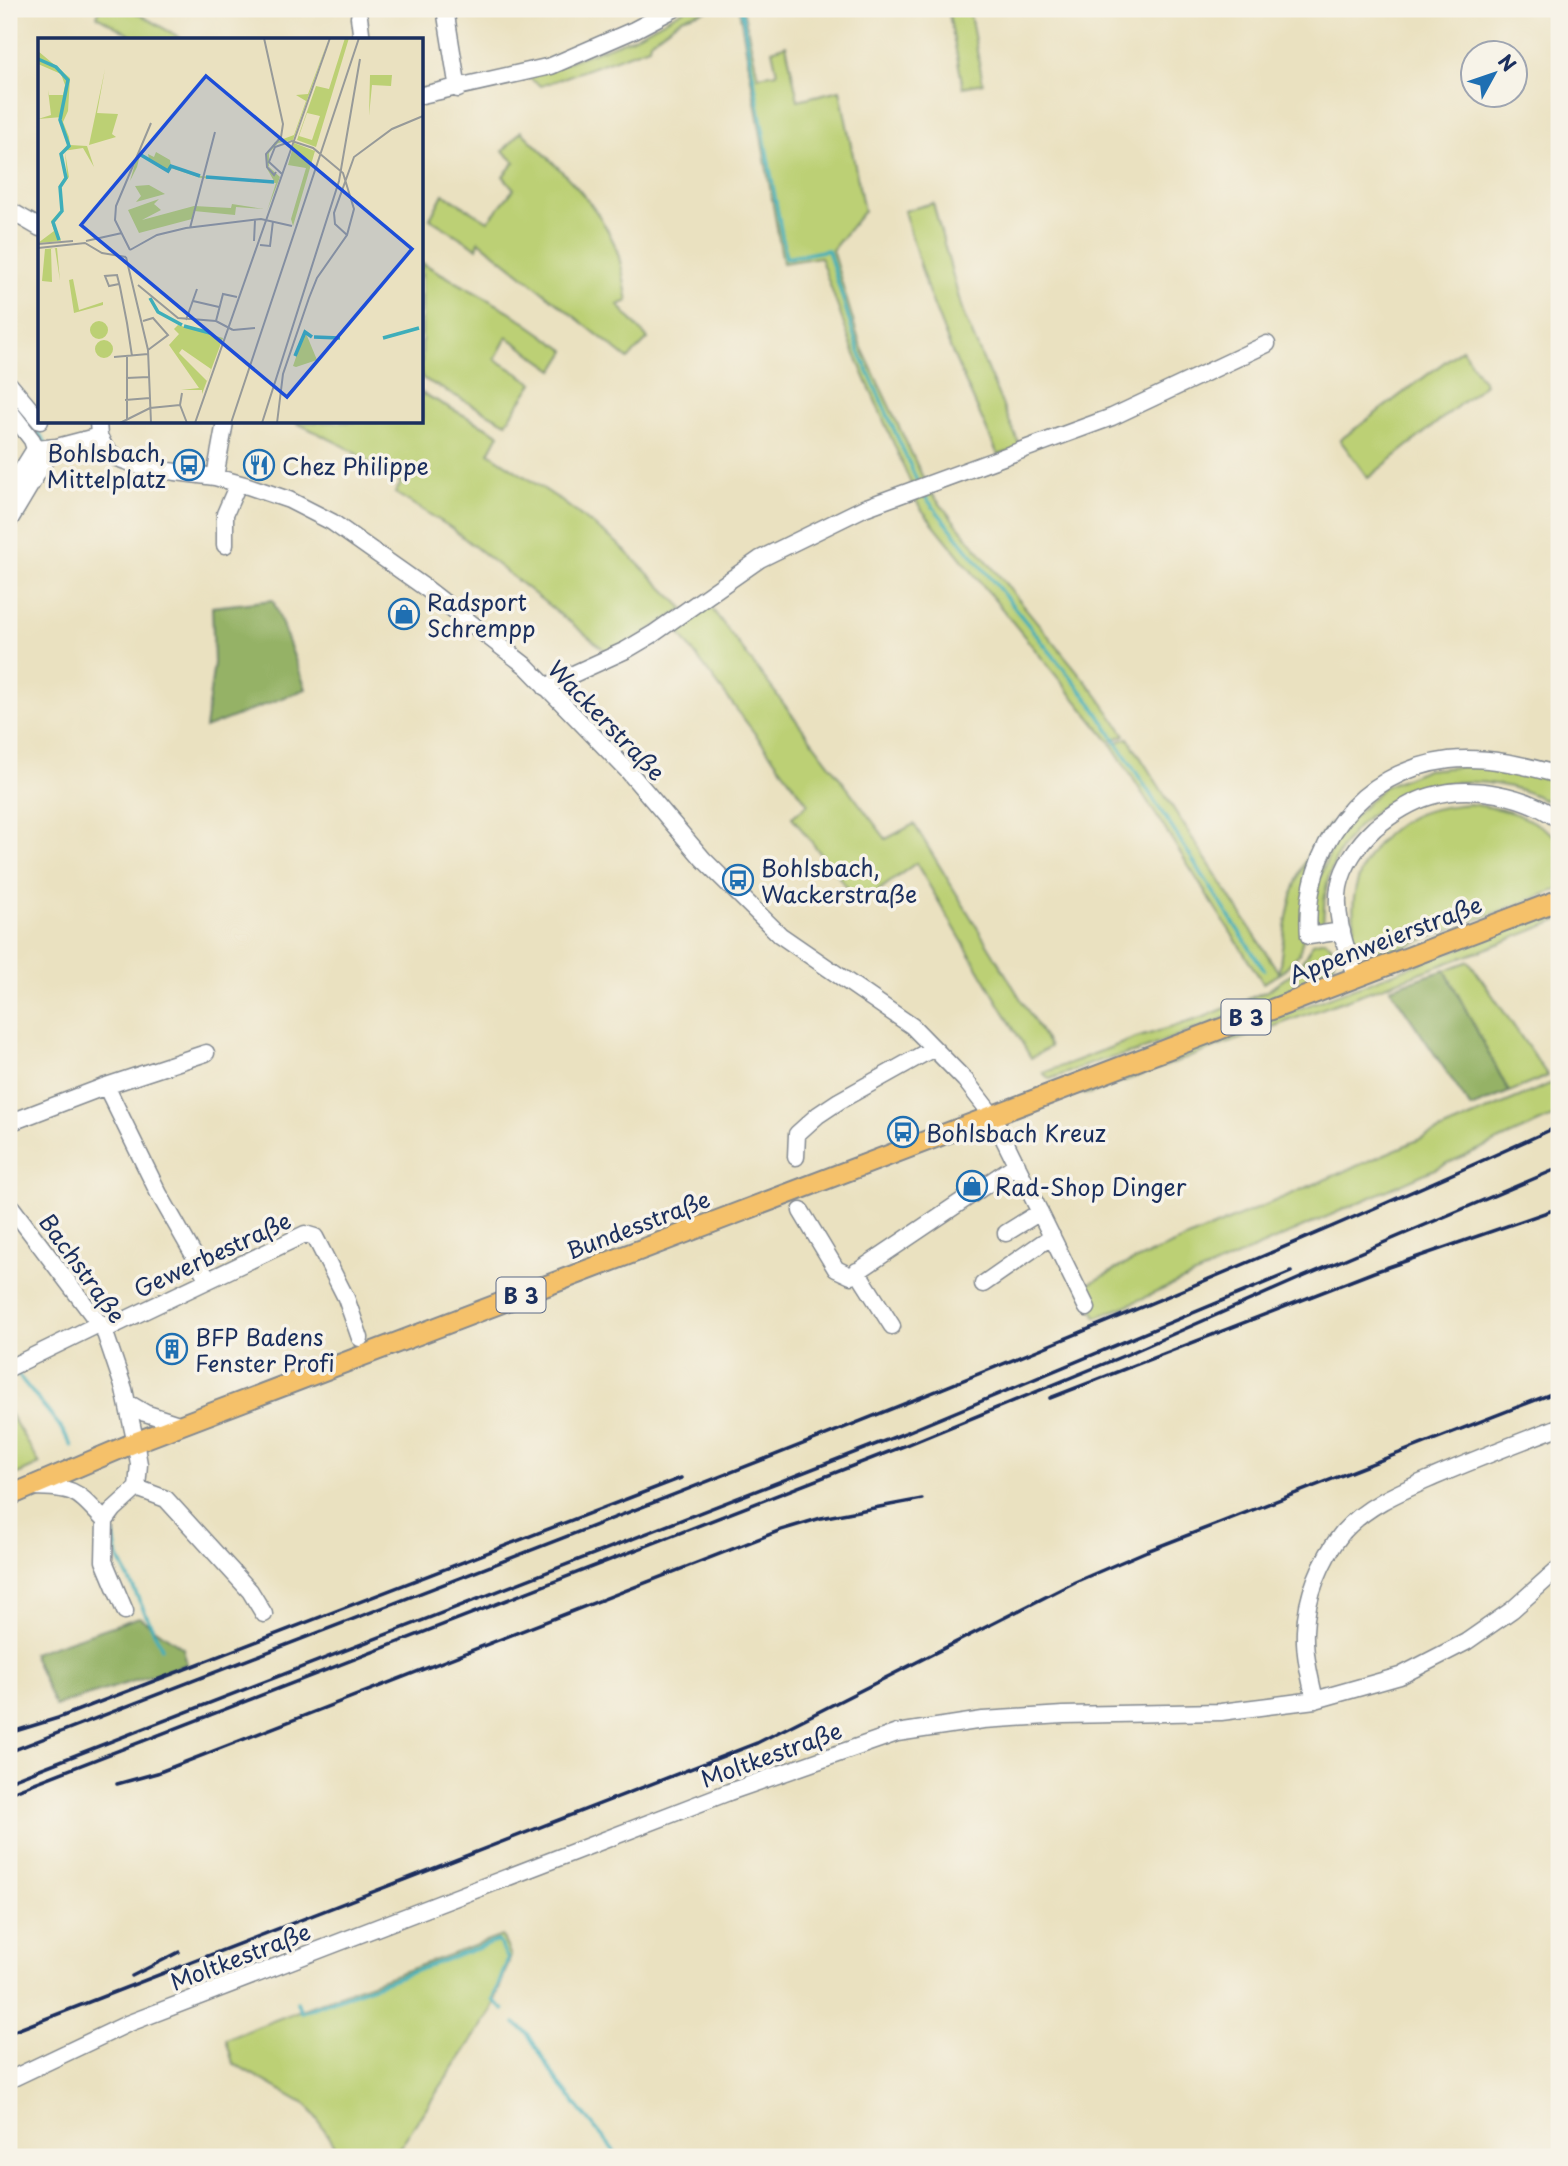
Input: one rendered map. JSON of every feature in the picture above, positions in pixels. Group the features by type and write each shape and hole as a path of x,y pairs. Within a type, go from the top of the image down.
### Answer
{"main road":[{"name":"Appenweierstraße","path":"992,1115 1559,900"},
{"name":"Bundesstraße","path":"9,1496 136,1442 992,1115"}],"street":[{"path":"445,9 457,89"},
{"path":"424,95 551,66 634,30 674,9"},
{"path":"359,17 362,38"},
{"path":"9,210 38,227"},
{"path":"545,687 635,645 760,559 864,508 1112,417 1267,344"},
{"path":"9,384 38,418"},
{"path":"9,410 32,440 48,448 98,429"},
{"path":"9,491 54,438 43,424"},
{"path":"215,477 225,424"},
{"name":"Wackerstraße","path":"98,429 105,448 117,458 145,468 215,477 289,500 332,522 427,589 526,666 629,772 703,859 780,935 912,1026 965,1080 992,1115 1087,1308"},
{"path":"9,521 46,459 48,448"},
{"path":"225,545 225,514 238,484"},
{"path":"1342,931 1309,936 1310,888 1321,854 1332,833 1357,803 1376,788 1416,767 1448,760 1488,759 1559,775"},
{"path":"1355,976 1342,931 1338,906 1339,884 1350,859 1365,837 1408,805 1432,795 1460,792 1488,793 1526,802 1559,820"},
{"path":"796,1157 797,1134 818,1115 932,1049"},
{"path":"9,1123 106,1086 206,1053"},
{"path":"106,1086 159,1194 208,1280"},
{"path":"802,1211 836,1269 851,1276 1017,1164"},
{"name":"Bachstraße","path":"9,1204 103,1326 128,1403 139,1464 137,1488"},
{"path":"1006,1233 1040,1212"},
{"name":"Gewerbestraße","path":"103,1326 310,1234 315,1237 346,1298 360,1338"},
{"path":"983,1284 1052,1236"},
{"path":"857,1272 892,1326"},
{"path":"9,1368 103,1326"},
{"path":"128,1403 145,1413 182,1425"},
{"path":"1315,1700 1306,1642 1307,1609 1320,1568 1344,1532 1384,1499 1559,1427"},
{"path":"32,1487 65,1488 80,1495 105,1521"},
{"path":"125,1611 104,1560 105,1521 137,1488 166,1499 250,1591 264,1614"},
{"name":"Moltkestraße","path":"9,2080 127,2024 729,1792 897,1733 983,1720 1063,1715 1222,1712 1315,1700 1400,1676 1466,1642 1512,1610 1559,1568"}],"green space":[{"path":"100,9 130,9 181,38 136,38 97,16"},
{"path":"685,9 711,9 682,18 650,41 649,47 541,86 527,77 632,38"},
{"path":"739,9 743,9 758,76 777,73 772,50 786,45 798,100 840,90 864,211 832,250 860,344 925,482 912,486 853,350 820,257 783,263"},
{"path":"948,9 969,9 983,83 963,87"},
{"path":"521,131 585,197 614,243 628,301 618,305 648,339 628,359 479,241 477,248 430,219 443,194 488,221 514,189 503,176 515,162 503,151"},
{"path":"933,203 963,313 1021,448 998,455 928,291 904,211"},
{"path":"424,264 509,311 566,351 554,370 507,337 495,359 533,383 506,423 424,379"},
{"path":"1462,349 1485,384 1368,478 1340,440"},
{"path":"424,394 499,434 489,453 556,497 616,542 684,609 610,654 450,527 395,493 401,483 344,446 299,424 424,424"},
{"path":"927,488 1097,695 1125,735 1109,741 922,510 912,494"},
{"path":"273,600 306,689 205,728 214,663 212,607"},
{"path":"706,601 886,839 914,824 1050,1047 1031,1058 916,863 860,904 792,817 808,804 673,625"},
{"path":"1128,738 1279,973 1288,913 1299,875 1317,840 1330,823 1332,826 1299,954 1280,974 1263,983 1111,744"},
{"path":"1489,764 1559,782 1559,808 1530,793 1499,785 1466,782 1434,785 1404,794 1376,810 1353,832 1331,869 1325,894 1323,929 1316,930 1314,906 1319,880 1338,833 1383,787 1425,770"},
{"path":"1469,804 1517,814 1559,839 1559,889 1388,953 1365,949 1350,930 1355,927 1353,911 1358,880 1371,852 1393,829 1413,816"},
{"path":"1559,911 1559,920 1488,948 1089,1094 1082,1094 1080,1091"},
{"path":"1324,940 1331,945 1334,959 1332,971 1326,979 1136,1052 1099,1061 1050,1079 1043,1073 1136,1038 1204,1017 1267,991 1298,969 1313,943"},
{"path":"1469,961 1548,1076 1509,1092 1445,970"},
{"path":"1445,970 1509,1092 1471,1108 1390,988"},
{"path":"1559,1080 1559,1114 1123,1307 1096,1317 1081,1288 1122,1266"},
{"path":"9,1412 40,1464 9,1478"},
{"path":"139,1617 183,1648 187,1664 55,1706 32,1653"},
{"path":"502,1936 511,1956 491,2012 393,2157 343,2157 308,2106 233,2063 226,2039"}],"waterway":[{"path":"741,9 786,258 828,250 858,349 918,483"},
{"path":"9,397 25,416"},
{"path":"30,421 44,444"},
{"path":"922,493 1092,704 1264,970"},
{"path":"18,1375 59,1425 72,1446"},
{"path":"112,1527 117,1554 162,1648"},
{"path":"297,2002 301,2012 498,1941 508,1959 493,2000 504,2010"},
{"path":"515,2023 528,2034 557,2081 619,2157"}],"railway":[{"path":"9,1752 983,1372 1176,1293 1559,1126"},
{"path":"9,1793 909,1444 1128,1354 1559,1168"},
{"path":"1050,1398 1374,1272 1559,1208"},
{"path":"9,1781 905,1433 1291,1272"},
{"path":"9,2033 757,1743 1075,1582 1147,1551 1559,1391"},
{"path":"9,1733 58,1718 681,1478"},
{"path":"117,1784 157,1773 781,1530 821,1518 922,1499"},
{"path":"132,1976 179,1952"}],"place":[{"name":"Bohlsbach, Mittelplatz","path":"189,465"},
{"name":"Chez Philippe","path":"259,465"},
{"name":"Radsport Schrempp","path":"404,614"},
{"name":"Bohlsbach, Wackerstraße","path":"738,880"},
{"name":"Bohlsbach Kreuz","path":"903,1132"},
{"name":"Rad-Shop Dinger","path":"972,1186"},
{"name":"BFP Badens Fenster Profi","path":"172,1349"}]}
